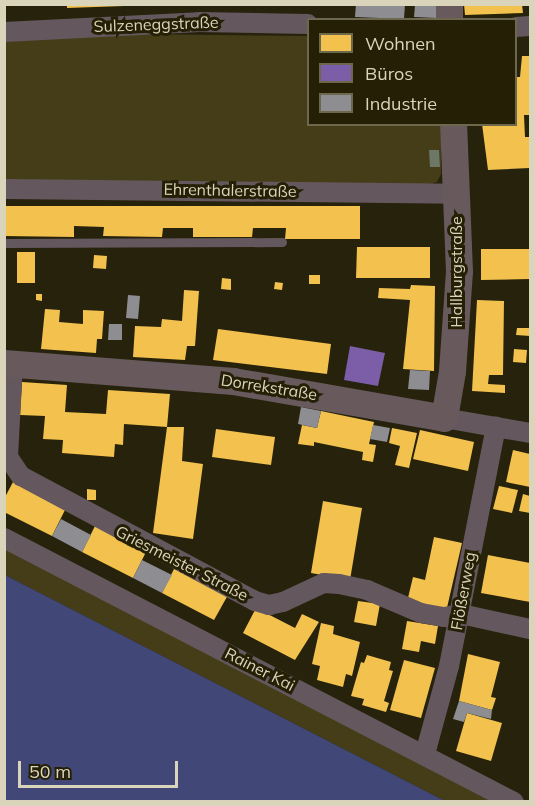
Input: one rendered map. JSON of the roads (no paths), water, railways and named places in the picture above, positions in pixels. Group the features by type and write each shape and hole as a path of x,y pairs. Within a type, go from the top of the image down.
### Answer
{"street":[{"name":"Sulzeneggstraße","path":"4,32 199,22 307,24"},
{"name":"Hallburgstraße","path":"444,418 456,322 456,194 453,126"},
{"name":"Ehrenthalerstraße","path":"4,189 456,194"},
{"name":"Dorrekstraße","path":"9,363 233,381 531,433"},
{"name":"Griesmeister Straße","path":"9,363 8,457 21,476 75,508 269,605 324,584 339,584 367,590 421,613 444,617 461,614 531,629"},
{"name":"Flößerweg","path":"425,754 461,614 496,427"},
{"name":"Rainer Kai","path":"4,538 514,801"}],"lane":[{"path":"4,243 282,242"}],"water":[{"path":"5,575 445,801 5,801"}]}
